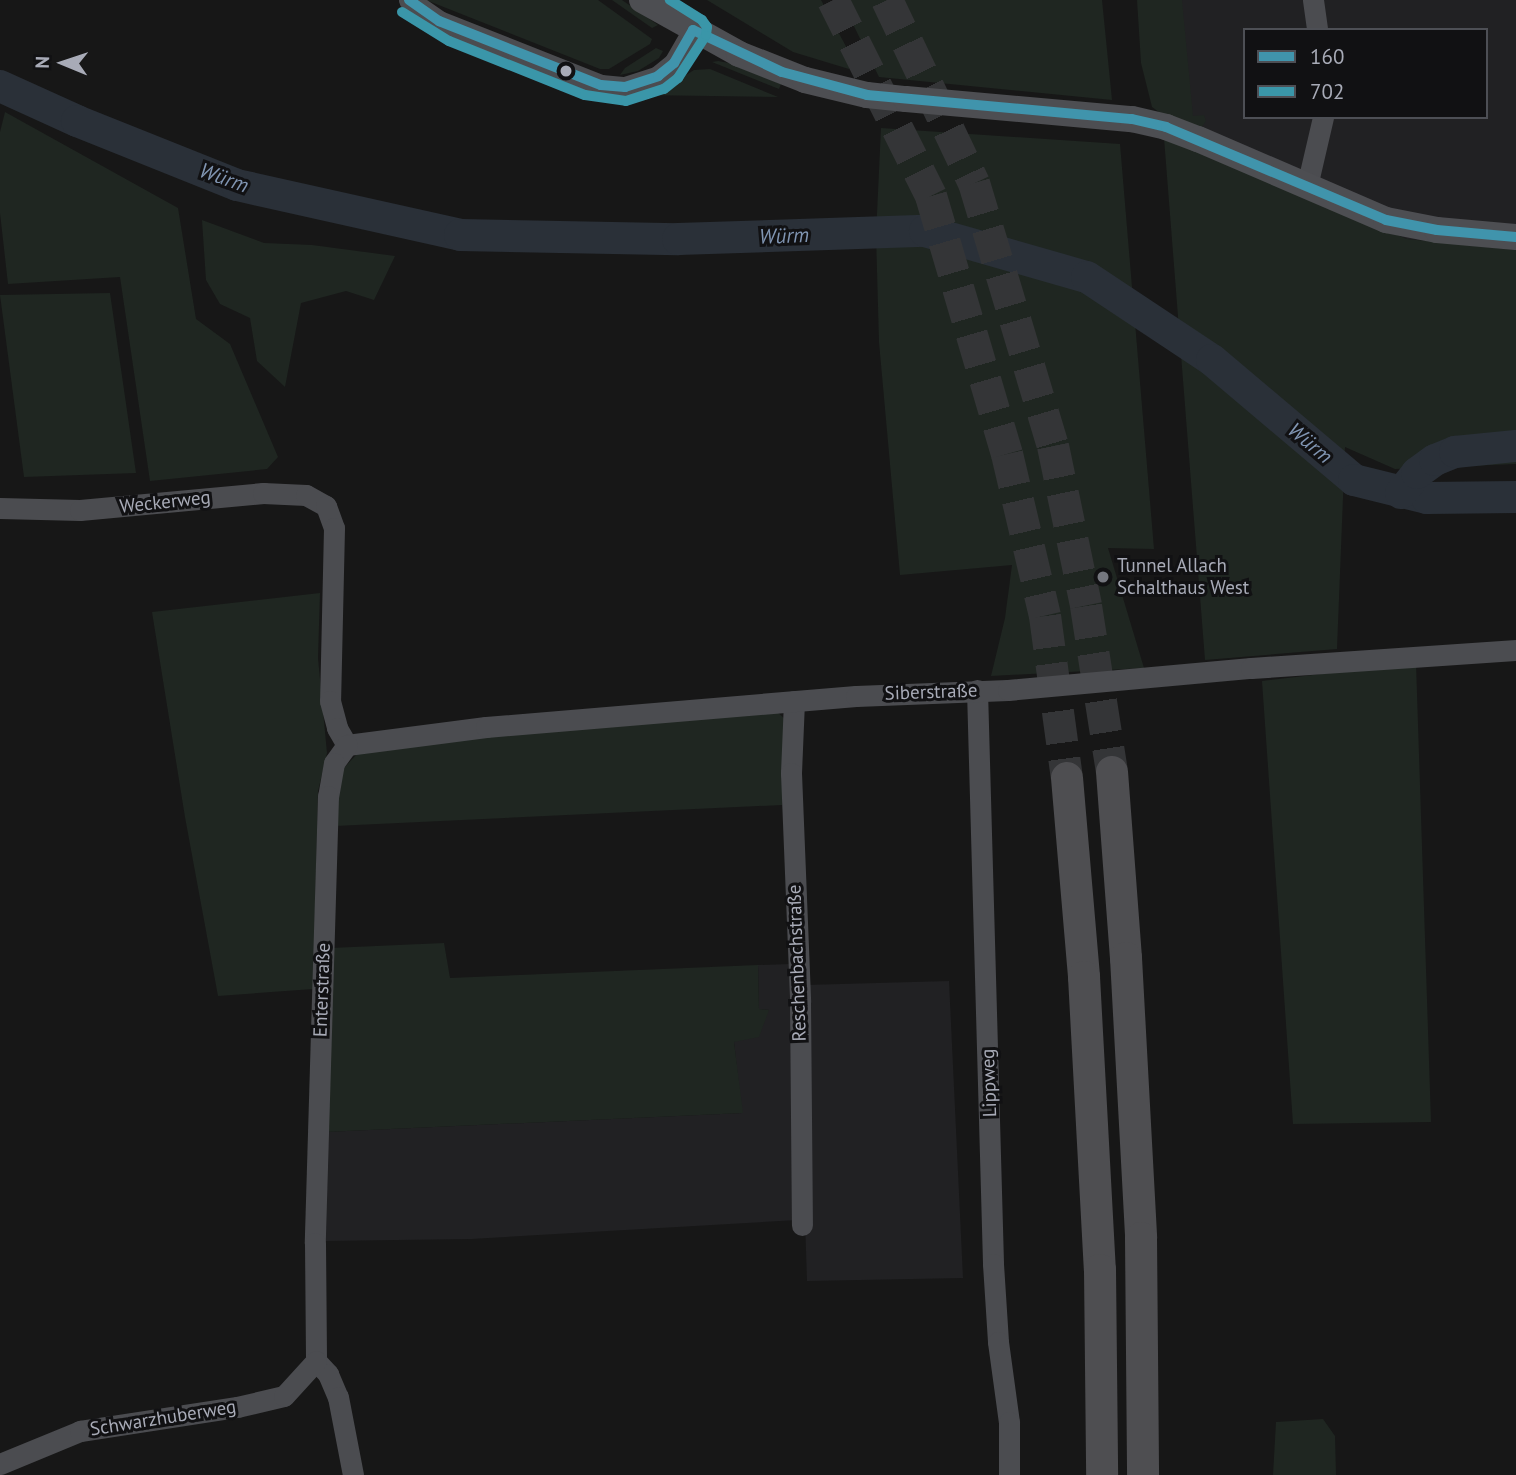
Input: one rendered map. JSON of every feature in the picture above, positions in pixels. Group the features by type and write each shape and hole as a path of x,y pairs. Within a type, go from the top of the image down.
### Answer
{"highway":[{"path":"1112,772 1126,958 1141,1238 1143,1475"},
{"path":"1067,778 1084,977 1100,1270 1101,1475"}],"main road":[{"path":"642,0 693,30 782,72 867,95 1132,119 1166,127 1395,222 1437,230 1516,237"}],"street":[{"path":"409,0 447,24 601,85 625,87 658,76 674,63 693,30"},
{"path":"1313,0 1317,28"},
{"path":"1307,186 1323,119"},
{"name":"Weckerweg","path":"0,508 80,510 263,493 306,495 326,506 334,528 330,701 337,728 347,745"},
{"name":"Siberstraße","path":"347,745 486,727 794,701 1134,681 1251,668 1516,650"},
{"name":"Lippweg","path":"977,690 993,1264 998,1342 1009,1422 1009,1475"},
{"name":"Reschenbachstraße","path":"794,701 791,797 800,1015 802,1225"},
{"name":"Enterstraße","path":"316,1361 315,1242 328,796 334,764 347,745"},
{"path":"316,1361 328,1374 338,1396 353,1475"},
{"name":"Schwarzhuberweg","path":"0,1464 80,1431 237,1408 284,1396 316,1361"}],"shaded area":[{"path":"426,0 598,0 652,39 650,44 609,69 600,69"},
{"path":"612,0 622,0 658,25 652,28"},
{"path":"707,0 821,0 849,52 849,69 793,52"},
{"path":"841,0 1102,0 1112,100 879,77"},
{"path":"1137,0 1182,0 1193,116 1204,115 1206,121 1201,128 1163,115 1152,107 1141,63"},
{"path":"1157,0 1516,0 1516,250 1407,239 1164,138"},
{"path":"656,48 663,51 659,58 638,71 620,75 625,68"},
{"path":"718,61 781,84 779,89 712,62"},
{"path":"710,69 778,97 641,95 659,92 694,70"},
{"path":"5,112 178,208 196,319 230,344 278,457 267,469 150,481 120,277 8,284 0,213 0,132"},
{"path":"881,128 1120,144 1154,549 1108,548 1144,668 991,676 1005,618 1012,565 900,575 879,342 876,235"},
{"path":"1164,138 1407,239 1516,250 1516,464 1395,469 1345,447 1337,649 1205,660"},
{"path":"202,220 264,243 312,245 395,256 374,300 346,291 301,303 285,387 257,361 250,318 220,304 206,280"},
{"path":"110,293 136,473 24,477 0,295"},
{"path":"320,593 318,658 327,753 318,791 313,989 218,996 185,817 152,612"},
{"path":"1416,663 1431,1122 1293,1124 1262,681"},
{"path":"775,710 785,719 782,805 335,826 335,788 343,769 357,754 375,747"},
{"path":"444,943 450,978 758,965 759,1009 769,1010 759,1037 734,1042 743,1113 325,1132 331,948"},
{"path":"790,964 805,985 949,981 963,1278 807,1281 805,1220 471,1239 323,1241 325,1132 742,1113 734,1042 769,1010 759,1009 758,965"},
{"path":"1323,1419 1335,1436 1336,1475 1273,1475 1276,1422"}],"waterway":[{"name":"Würm","path":"0,86 77,121 237,185 460,235 678,239 925,231 1087,277 1212,360 1354,480 1427,498 1516,497"},
{"path":"1401,493 1417,473 1435,460 1455,452 1516,446"}],"tunnel":[{"path":"833,0 931,196 1007,454 1045,616 1067,778"},
{"path":"887,0 974,183 1053,446 1086,606 1112,772"}],"transit line":[{"name":"160","path":"409,0 439,21 601,85 625,87 658,76 674,63 693,30"},
{"name":"702","path":"402,12 449,41 585,95 626,101 664,89 678,78 706,35 707,27 702,20 670,0"},
{"name":"160","path":"693,30 782,72 867,95 1132,119 1166,127 1386,220 1437,230 1516,237"}],"place":[{"name":"Tunnel Allach Schalthaus West","path":"1103,577"}]}
